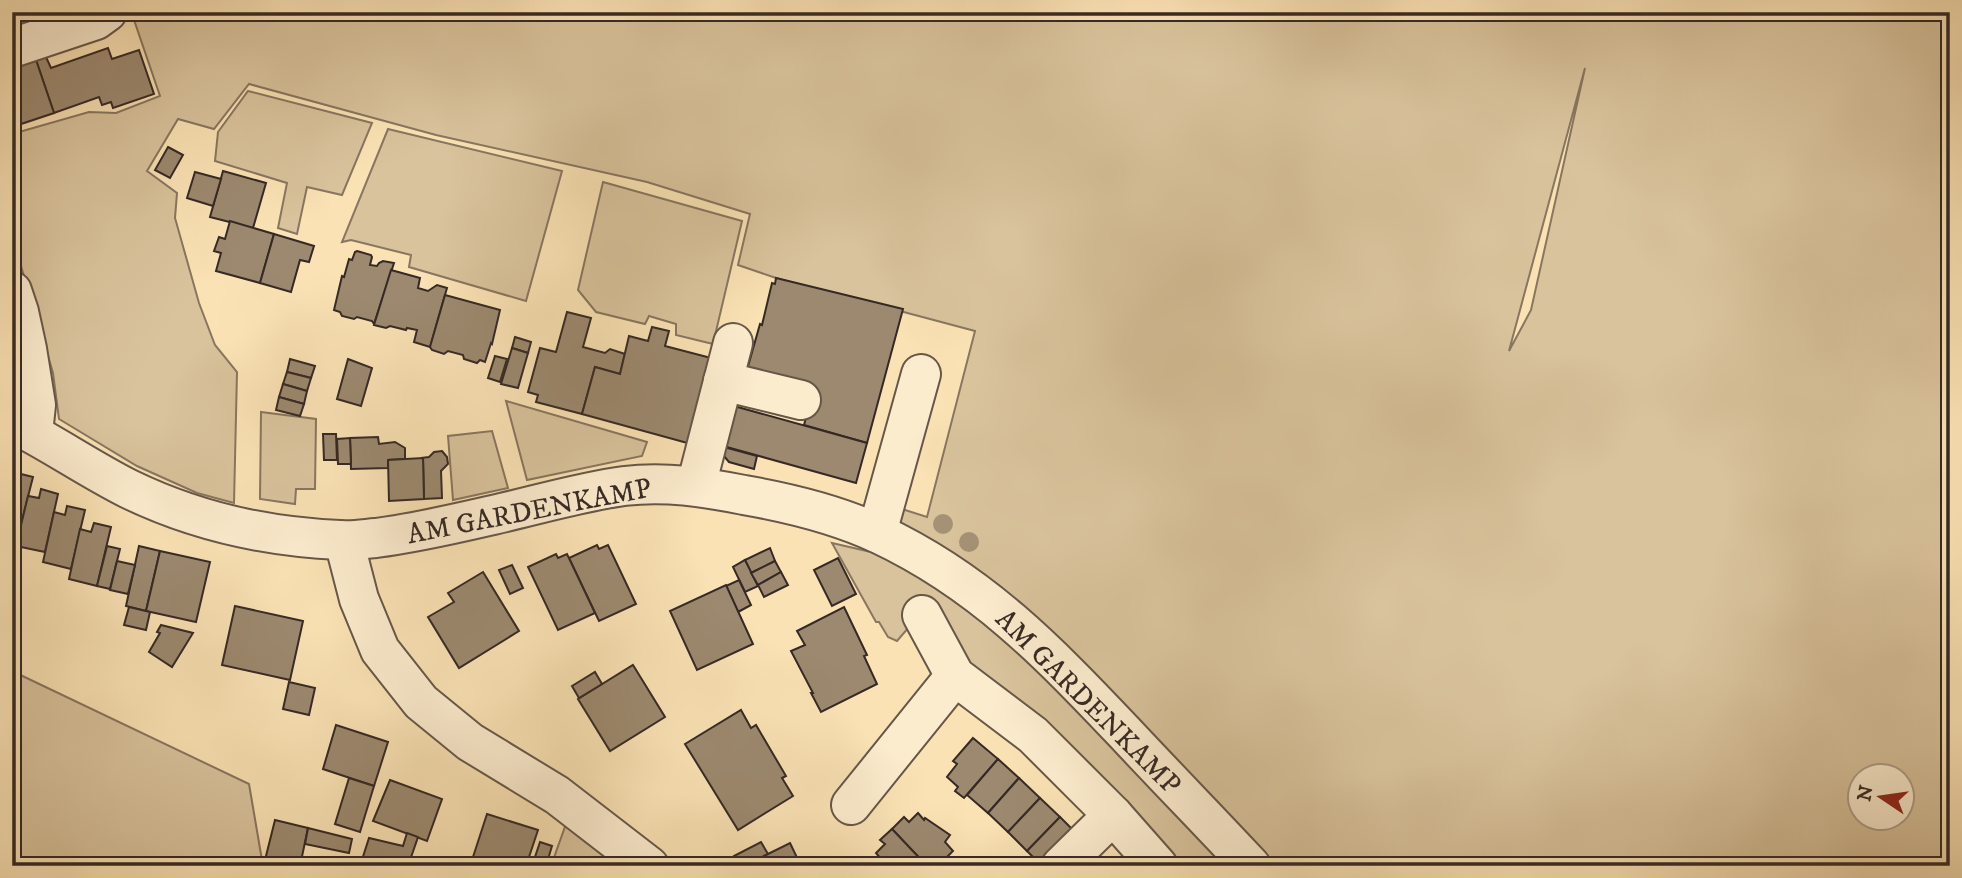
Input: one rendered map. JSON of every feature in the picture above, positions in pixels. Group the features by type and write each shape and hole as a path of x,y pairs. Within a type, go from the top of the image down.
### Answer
{"street":[{"path":"12,48 96,20 107,12"},
{"path":"12,291 27,349 36,405 23,428"},
{"path":"696,486 733,343"},
{"path":"877,533 921,374"},
{"path":"723,381 801,400"},
{"name":"AM GARDENKAMP","path":"23,428 130,489 202,518 276,534 344,541 412,534 624,486 660,484 696,486 794,504 877,533 933,563 1011,619 1056,661 1251,866"},
{"path":"344,541 359,599 380,650 421,702 470,742 556,795 649,866"},
{"path":"922,615 955,676 1033,735 1113,815 1158,866"},
{"path":"851,806 955,676"},
{"path":"1061,866 1113,815"}],"shaded area":[{"path":"12,12 97,12 12,36"},
{"path":"156,12 1950,12 1950,866 1273,866 899,523 902,509 927,517 975,331 776,278 738,265 750,214 647,182 436,135 249,84 214,129 178,119 147,171 177,193 175,218 199,303 215,345 237,372 234,503 197,493 137,466 59,419 53,373 12,236 12,134 89,112 116,113 160,96 133,17","holes":["1585,68 1531,310 1509,351"]},
{"path":"248,91 372,123 342,195 307,187 297,234 278,228 287,183 215,161 218,132"},
{"path":"388,129 562,171 526,301 409,267 411,255 351,240 342,242"},
{"path":"603,182 742,221 713,344 676,335 676,324 649,316 645,324 596,312 578,290"},
{"path":"506,401 647,442 642,456 527,480"},
{"path":"261,412 316,419 315,489 296,489 295,504 260,499"},
{"path":"492,431 508,488 453,500 448,436"},
{"path":"858,526 933,563 1251,866 1158,866 915,620 897,641 888,637 879,622 876,622 832,543 867,551"},
{"path":"12,671 249,784 263,866 12,866"},
{"path":"567,821 636,866 551,866"}],"building":[{"path":"108,48 112,59 139,50 154,94 113,108 111,102 102,105 99,97 54,113 36,60 46,57 51,68"},
{"path":"35,57 54,113 12,127 12,64"},
{"path":"168,147 183,155 170,178 155,170"},
{"path":"223,171 266,183 253,228 210,217"},
{"path":"195,172 221,179 213,206 187,198"},
{"path":"230,221 274,234 260,283 216,271 221,253 214,251 219,237 225,239"},
{"path":"274,234 314,246 309,262 300,260 291,292 260,283"},
{"path":"357,251 371,255 370,265 377,266 383,261 394,263 374,324 357,317 354,319 342,316 334,310 342,276 344,277 349,259 352,260"},
{"path":"391,270 420,278 418,288 428,291 437,285 447,288 430,347 414,342 417,330 374,325"},
{"path":"776,278 903,309 867,443 804,425 814,388 747,370 772,283 775,284"},
{"path":"445,295 500,310 485,362 480,360 477,363 448,351 444,354 430,347"},
{"path":"567,312 591,318 583,347 605,353 610,349 625,354 620,374 595,367 582,414 536,402 538,395 528,392 540,348 556,352"},
{"path":"652,327 669,331 665,346 711,358 691,444 582,414 595,367 620,374 629,336 648,341"},
{"path":"515,337 531,342 528,353 512,348"},
{"path":"512,348 528,353 518,388 501,384"},
{"path":"495,356 507,359 500,382 488,378"},
{"path":"290,359 315,366 311,378 287,372"},
{"path":"348,359 372,368 361,406 337,399"},
{"path":"287,372 311,378 307,391 283,384"},
{"path":"283,384 307,391 304,404 279,397"},
{"path":"279,397 304,404 300,416 276,410"},
{"path":"734,406 867,443 856,483 723,446"},
{"path":"323,434 336,434 337,460 324,460"},
{"path":"378,437 379,444 395,442 405,448 405,459 388,460 388,468 351,469 350,438"},
{"path":"350,438 351,464 338,464 337,439"},
{"path":"724,447 757,456 754,469 729,462 723,455"},
{"path":"442,451 448,464 441,471 442,498 424,499 421,458"},
{"path":"423,458 424,499 389,501 388,460"},
{"path":"13,472 33,477 18,536 12,535"},
{"path":"41,489 58,494 45,552 16,546 28,496 39,498"},
{"path":"67,506 85,510 71,569 43,562 54,512 65,515"},
{"path":"94,523 111,527 97,586 69,579 80,529 91,532"},
{"path":"597,545 599,549 608,545 636,604 599,621 569,558"},
{"path":"107,546 120,549 110,589 97,586"},
{"path":"139,546 160,551 146,611 126,606"},
{"path":"770,548 775,561 751,573 745,560"},
{"path":"160,551 210,562 196,622 146,611"},
{"path":"556,554 558,558 567,554 595,613 558,630 528,567"},
{"path":"838,558 856,594 832,606 814,570"},
{"path":"745,560 758,586 745,592 733,567"},
{"path":"117,561 135,565 128,594 110,590"},
{"path":"775,561 781,572 758,585 751,573"},
{"path":"512,565 523,588 510,594 499,570"},
{"path":"483,572 519,631 459,668 428,617 454,602 448,593"},
{"path":"781,572 788,585 764,597 758,585"},
{"path":"739,580 751,605 738,612 726,586"},
{"path":"726,585 753,644 697,670 670,611"},
{"path":"235,606 303,621 290,680 222,665"},
{"path":"129,607 150,612 146,630 124,625"},
{"path":"844,607 867,655 864,656 877,684 821,712 791,651 805,645 797,631"},
{"path":"161,625 193,633 172,667 149,652 160,633 157,632"},
{"path":"633,665 665,717 610,751 578,699"},
{"path":"595,672 602,684 579,698 572,686"},
{"path":"289,682 315,688 309,715 283,709"},
{"path":"741,710 751,728 756,725 786,776 782,778 793,796 738,830 685,744"},
{"path":"336,725 388,742 374,786 323,769"},
{"path":"973,738 998,759 964,798 955,791 958,787 947,777 957,764 953,761"},
{"path":"998,759 1019,778 988,813 967,795"},
{"path":"349,778 374,786 360,832 335,824"},
{"path":"1019,778 1040,798 1008,832 988,813"},
{"path":"390,780 442,799 427,841 373,821"},
{"path":"1040,798 1060,817 1027,851 1008,832"},
{"path":"918,813 924,820 925,818 950,835 945,842 953,851 938,866 927,866 892,829 904,817 909,822"},
{"path":"487,814 538,830 526,866 503,866 473,857"},
{"path":"1060,817 1080,837 1051,866 1042,866 1027,851"},
{"path":"275,820 308,828 300,866 286,866 265,860"},
{"path":"308,828 352,839 349,853 305,844"},
{"path":"892,829 927,866 883,866 876,853 885,844 880,840"},
{"path":"407,833 418,837 408,866 360,866 369,838 403,846"},
{"path":"540,842 552,846 546,866 532,866"},
{"path":"761,842 768,854 745,866 739,866 734,856"},
{"path":"790,843 801,866 745,866 768,854"},
{"path":"1098,856 1107,866 1087,866"},
{"path":"473,857 500,865 470,866"}]}
